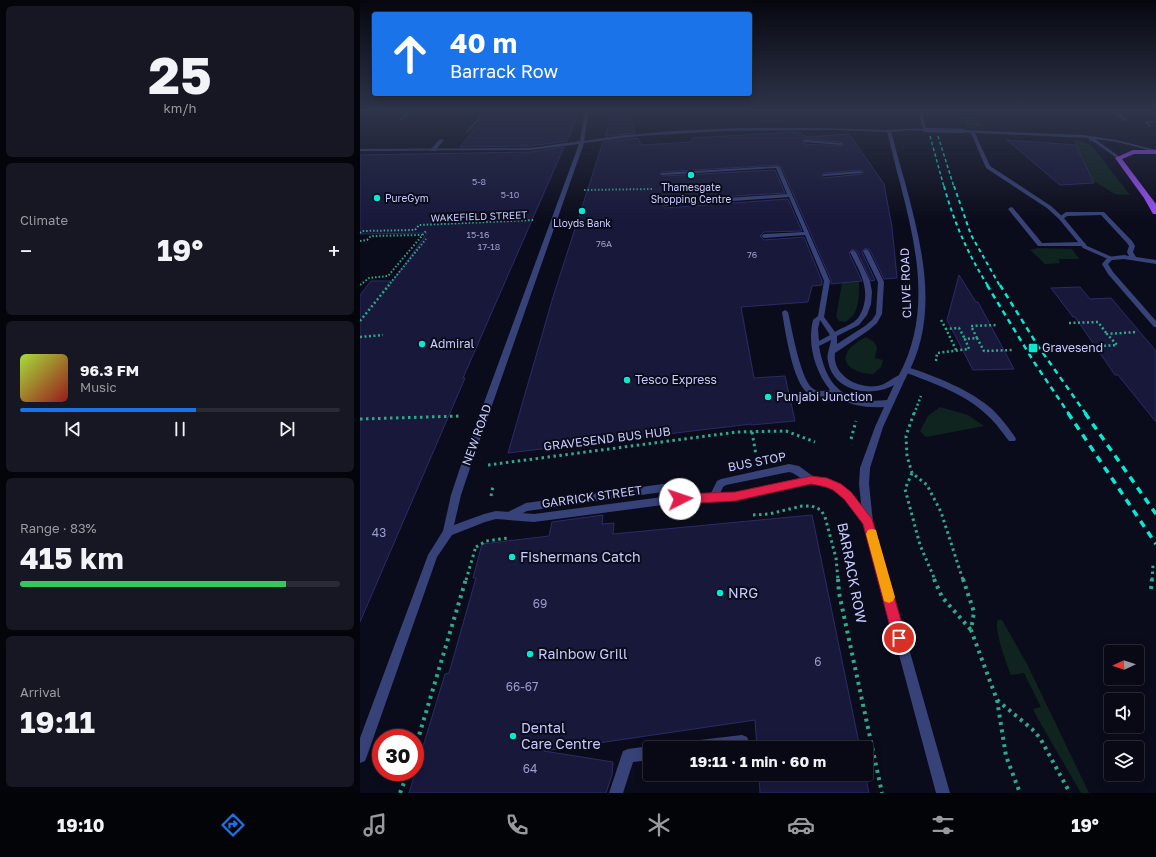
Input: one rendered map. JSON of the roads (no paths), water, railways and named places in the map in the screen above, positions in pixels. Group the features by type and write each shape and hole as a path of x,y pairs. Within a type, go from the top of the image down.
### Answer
{"main road":[{"path":"1156,151 1133,152 1118,158 1127,173 1147,197 1156,212"}],"street":[{"path":"433,150 436,147"},
{"path":"360,150 433,150 541,147"},
{"name":"NEW ROAD","path":"360,756 364,736 433,555 448,532 456,495 465,468 581,147"},
{"name":"CLIVE ROAD","path":"868,522 864,484 865,468 879,427 915,351 921,309 920,268 916,235 893,147"},
{"path":"979,147 988,167 1038,199 1062,218 1083,244 1110,258 1134,258 1156,262"},
{"path":"1104,147 1118,158"},
{"path":"1140,147 1156,151"},
{"path":"664,174 778,167 827,281 821,317 816,320 814,331 820,368 826,381 836,392 852,401 862,404 890,403"},
{"path":"824,175 860,172"},
{"path":"665,204 791,195"},
{"path":"1011,209 1040,244 1083,244"},
{"path":"1062,218 1066,214 1102,213 1130,242 1132,246 1130,252 1134,258"},
{"path":"764,236 807,233"},
{"path":"831,352 867,328 875,321 879,314 881,282 866,251"},
{"path":"816,348 834,334 857,323 865,312 868,284 853,252"},
{"path":"1110,258 1105,264 1110,273 1156,325"},
{"path":"785,312 798,366 806,386 810,391 817,394 836,392"},
{"path":"821,317 834,334 835,338 831,352 831,361 835,371 845,381 855,386 867,389 879,388 889,385 904,374 961,392 974,398 1002,424 1012,439"},
{"name":"BUS STOP","path":"714,497 720,484 724,482 789,468 798,470 811,480"},
{"name":"GARRICK STREET","path":"448,532 496,515 534,518 686,499 735,496 811,480 827,483 837,487 848,496 868,522"},
{"name":"BARRACK ROW","path":"868,522 899,638 928,734 943,793"},
{"path":"616,793 628,756 643,754"}],"railway":[{"path":"933,147 944,187"},
{"path":"941,147 954,187"},
{"path":"944,186 952,213 962,238 988,286"},
{"path":"954,186 971,235 1000,286"},
{"path":"987,285 1034,362 1069,414"},
{"path":"1000,285 1038,346 1086,414"},
{"path":"1068,413 1156,544"},
{"path":"1085,413 1156,514"}],"place":[{"name":"Thamesgate Shopping Centre","path":"691,175"},
{"name":"PureGym","path":"377,198"},
{"name":"Lloyds Bank","path":"582,211"},
{"name":"Admiral","path":"422,344"},
{"name":"Gravesend","path":"1033,348"},
{"name":"Tesco Express","path":"627,380"},
{"name":"Punjabi Junction","path":"768,397"},
{"name":"Fishermans Catch","path":"512,557"},
{"name":"NRG","path":"720,593"},
{"name":"Rainbow Grill","path":"530,654"},
{"name":"Dental Care Centre","path":"513,736"}]}
